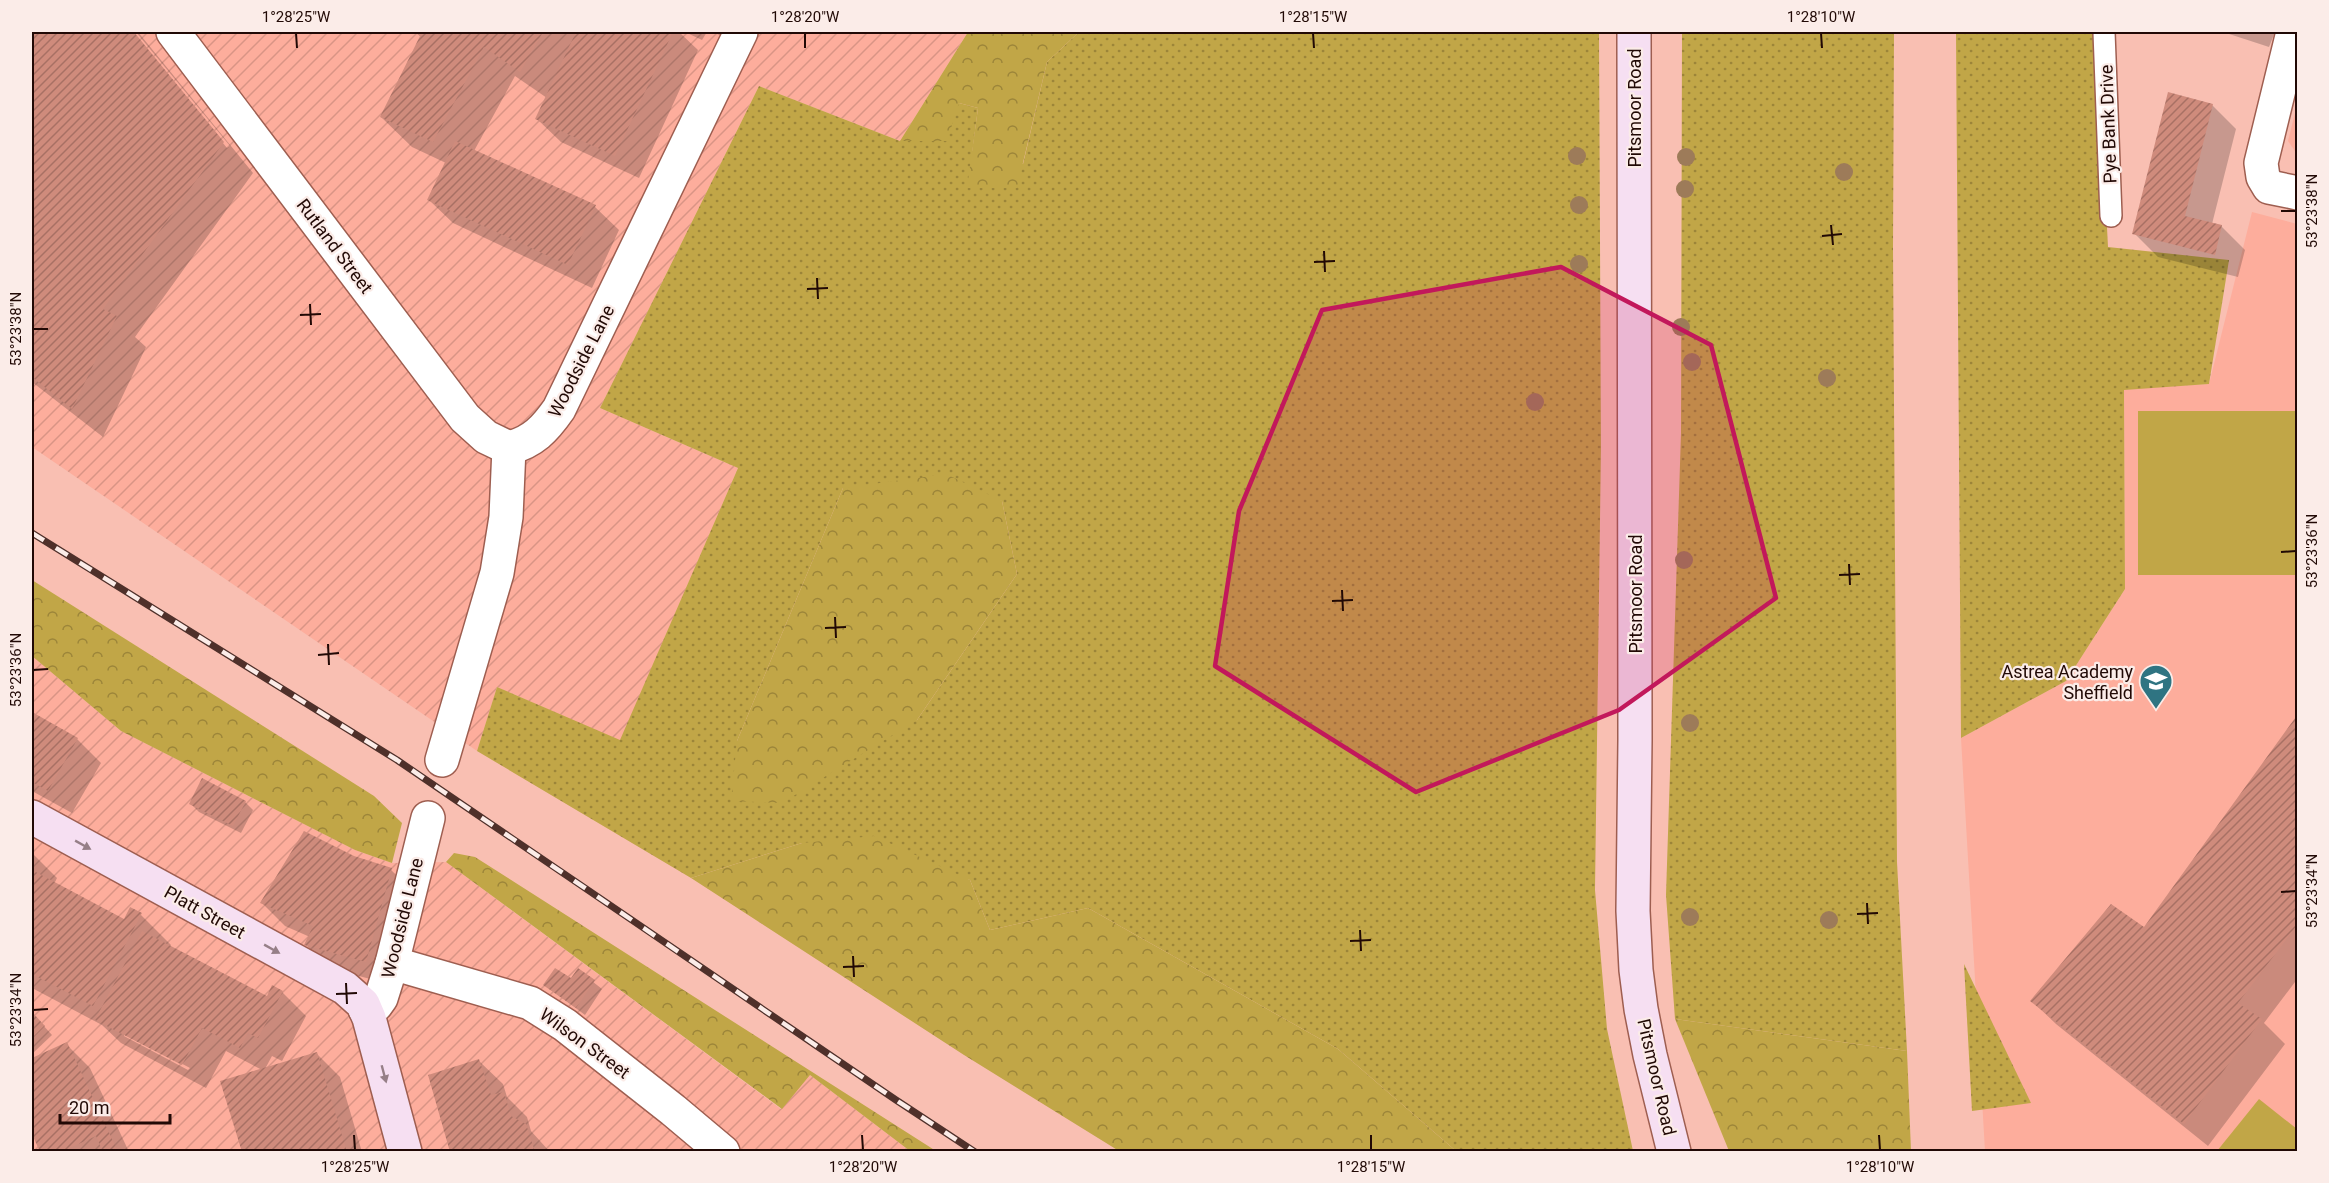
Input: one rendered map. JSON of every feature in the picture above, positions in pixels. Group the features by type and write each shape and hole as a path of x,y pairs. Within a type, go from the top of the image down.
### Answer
{"street":[{"name":"Rutland Street","path":"172,32 465,418 486,437 509,448"},
{"name":"Woodside Lane","path":"509,448 525,444 544,430 559,410 741,32"},
{"name":"Pitsmoor Road","path":"1634,32 1633,911 1636,970 1641,1009 1674,1152"},
{"path":"2293,32 2261,163 2263,177 2269,187 2298,193"},
{"path":"442,760 497,573 506,517 509,448"},
{"name":"Platt Street","path":"32,817 345,988 363,1004 367,1013"},
{"name":"Woodside Lane","path":"367,1013 381,998 392,963 428,818"},
{"name":"Wilson Street","path":"392,963 530,1003 565,1025 723,1152"},
{"path":"367,1013 405,1152"}],"lane":[{"name":"Pye Bank Drive","path":"2104,32 2111,216"}],"highlighted area":[{"path":"1561,267 1711,345 1776,598 1619,710 1416,792 1215,666 1239,511 1322,310"}],"shaded area":[{"path":"32,32 968,32 900,141 759,86 600,408 738,468 620,741 497,687 477,751 32,447"},
{"path":"2297,105 2298,154 2288,141"},
{"name":"Astrea Academy Sheffield","path":"2252,212 2297,224 2297,1151 1985,1151 1961,738 2066,681 2125,589 2124,389 2209,384"},
{"path":"32,656 121,731 355,850 392,863 446,862 781,1109 810,1075 910,1151 32,1151"}],"green space":[{"path":"968,32 1079,32 1047,62 1017,188 967,188 978,108 959,103 947,141 900,141"},
{"path":"1079,32 1599,32 1601,447 1595,890 1607,1029 1633,1151 1456,1151 1338,1049 1088,908 990,930 970,880 802,843 691,878 477,751 497,687 620,740 738,468 600,408 759,86 900,141 959,103 978,108 972,154 1023,164 1047,62","holes":["843,488 1002,501 1017,574 917,720 737,741"]},
{"path":"1682,32 1894,32 1897,862 1907,1051 1675,1019 1666,895 1681,433"},
{"path":"1956,32 2097,32 2108,247 2229,260 2209,384 2124,390 2125,589 2066,681 1961,738"},
{"path":"2138,411 2297,411 2297,575 2138,575"},
{"path":"946,474 1002,501 1017,574 917,720 782,803 731,801 737,741 843,488"},
{"path":"32,580 374,796 402,823 392,863 355,850 121,731 32,656"},
{"path":"874,836 970,880 990,930 1088,908 1338,1049 1456,1151 1119,1151 964,1055 691,878 802,843"},
{"path":"454,853 475,857 936,1151 910,1151 810,1075 782,1109 446,862"},
{"path":"1964,964 2031,1103 1972,1111"},
{"path":"1675,1019 1907,1051 1911,1151 1729,1151"},
{"path":"2259,1099 2297,1129 2297,1151 2217,1151"}],"building":[{"path":"32,32 134,32 224,142 103,309 117,316 72,409 32,377"},
{"path":"415,32 543,32 520,72 484,47 433,142 380,117 420,36"},
{"path":"576,32 673,32 615,156 535,119"},
{"path":"2168,92 2213,104 2185,216 2222,225 2215,255 2132,234"},
{"path":"455,141 596,205 568,265 427,200"},
{"path":"32,712 78,738 48,791 32,782"},
{"path":"2298,714 2298,924 2238,1003 2262,1019 2184,1124 2030,1001 2111,904 2144,927"},
{"path":"202,778 246,801 233,826 189,804"},
{"path":"304,831 354,856 392,868 366,962 304,945 313,926 260,903"},
{"path":"32,870 124,919 130,907 142,913 93,1006 32,974"},
{"path":"142,931 267,996 272,985 283,991 258,1038 248,1033 240,1048 202,1028 182,1065 95,1020"},
{"path":"555,968 571,978 578,968 595,980 576,1008 543,985"},
{"path":"32,1012 45,1026 32,1039"},
{"path":"67,1042 118,1152 103,1152 96,1136 61,1152 40,1152 32,1134 32,1058"},
{"path":"317,1052 347,1152 242,1152 220,1081"},
{"path":"479,1059 491,1095 504,1092 511,1116 526,1124 535,1152 450,1152 428,1075"}],"railway":[{"path":"32,533 397,760 975,1152"}],"place":[{"name":"Astrea Academy Sheffield","path":"2156,710"}]}
